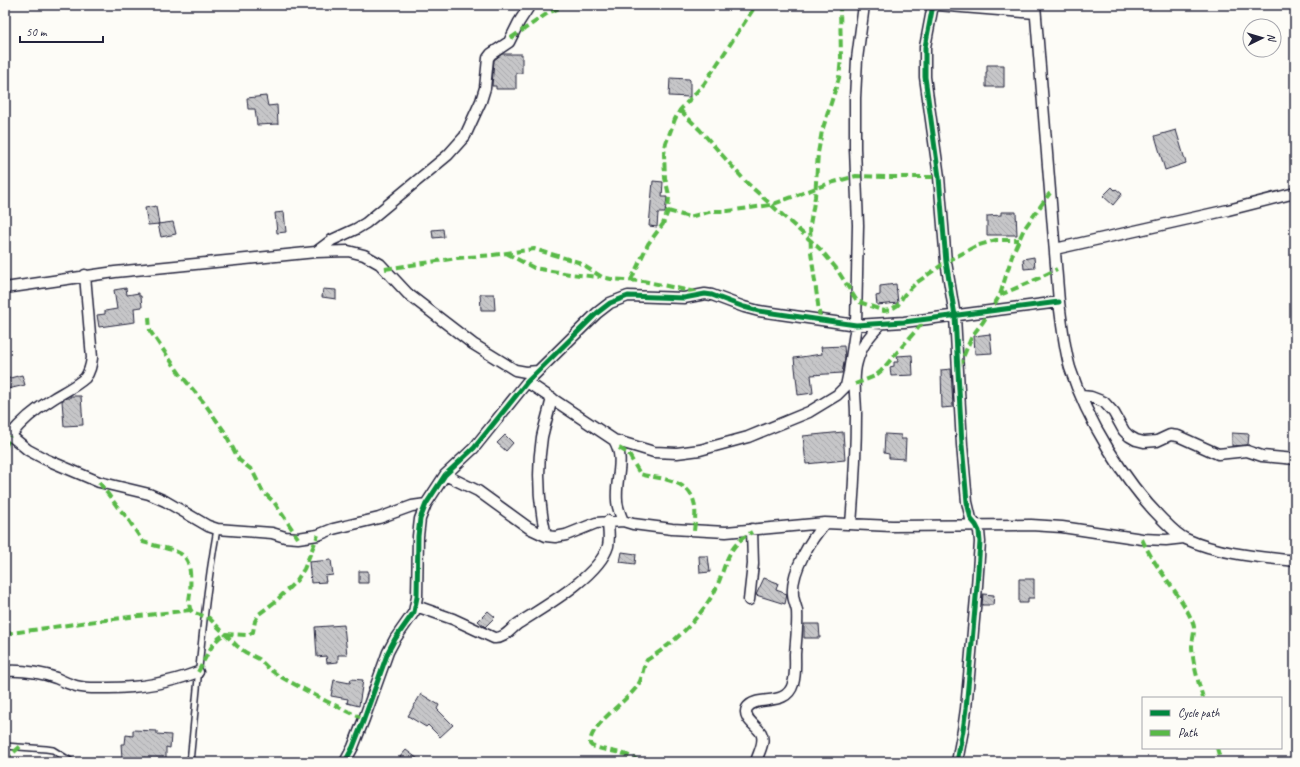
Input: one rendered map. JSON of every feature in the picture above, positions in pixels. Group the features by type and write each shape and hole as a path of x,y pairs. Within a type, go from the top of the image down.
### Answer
{"street":[{"path":"316,252 332,240 366,223 423,177 456,147 465,136 481,101 485,88 488,58 491,54 508,42 530,5"},
{"path":"527,382 614,440 654,452 677,453 700,450 748,437 809,412 837,395 846,386 856,325 858,225 855,98 857,59 864,5"},
{"path":"933,5 925,46 925,78 939,177 946,262 955,316 966,491 969,515 976,525 980,542 964,730 957,762"},
{"path":"937,5 1035,9 1059,302 1070,367 1082,396 1106,444 1133,486 1157,514 1184,538 1203,545 1229,551 1295,561"},
{"path":"1055,249 1228,210 1295,193"},
{"path":"5,288 85,275 316,252 348,251 364,255 380,264 408,294 473,344 515,370 526,372 538,371"},
{"path":"85,275 92,358 90,370 85,377 75,385 32,412 8,434 28,450 99,482 148,494 165,501 208,526 217,529 272,533 285,537 298,538 318,535 333,529 378,518 412,506 426,504"},
{"path":"345,762 353,747 388,652 395,638 411,618 416,606 418,536 420,519 426,504 445,475 474,448 527,382 597,313 610,303 628,296 684,298 705,294 752,309 856,325 881,324 955,316 1059,302"},
{"path":"851,524 854,484 856,363 864,342 881,324"},
{"path":"1082,396 1104,402 1114,413 1124,431 1136,440 1144,442 1157,441 1170,435 1178,436 1218,454 1247,451 1262,456 1295,459"},
{"path":"546,536 541,509 540,458 543,435 552,398"},
{"path":"614,440 619,448 620,456 616,499 618,511 623,521"},
{"path":"445,475 478,491 529,528 546,536 566,535 596,523 623,521 633,524 694,531 726,532 825,523 892,526 1031,525 1062,527 1142,539 1166,540 1184,538"},
{"path":"416,606 435,612 498,639 504,636 518,623 552,602 582,580 590,572 603,556 608,546 608,521"},
{"path":"756,762 762,746 761,734 748,718 746,710 748,706 754,703 783,697 791,691 795,674 797,625 797,612 793,586 801,560 808,546 816,533 825,523"},
{"path":"749,600 752,564 752,530"},
{"path":"5,671 27,671 55,678 74,686 94,688 122,688 151,685 175,680 198,672"}],"lane":[{"path":"190,762 204,616 217,529"},
{"path":"5,746 46,748 60,754 72,762"},
{"path":"58,762 60,754"}],"building":[{"path":"502,54 522,54 522,73 516,73 516,89 496,89 496,86 492,86 494,60"},
{"path":"987,65 1004,65 1004,87 986,87"},
{"path":"670,78 689,79 690,97 669,96"},
{"path":"266,96 268,106 277,105 278,124 257,125 255,109 248,109 247,98"},
{"path":"1176,130 1186,163 1165,170 1155,136"},
{"path":"653,181 663,182 662,197 667,197 665,213 658,213 657,227 649,226"},
{"path":"1112,187 1122,194 1113,205 1103,196"},
{"path":"156,206 159,224 148,225 145,208"},
{"path":"284,212 286,232 277,233 275,213"},
{"path":"1001,212 1016,212 1017,235 987,235 987,216 1001,215"},
{"path":"173,222 176,234 161,237 158,224"},
{"path":"443,229 444,237 433,238 432,230"},
{"path":"1034,257 1035,268 1024,269 1023,259"},
{"path":"896,284 898,303 877,305 876,296 880,295 880,286"},
{"path":"126,288 127,295 139,293 139,296 141,296 142,307 134,308 135,322 99,327 97,315 105,314 105,311 117,309 114,290"},
{"path":"323,289 336,290 336,299 322,297"},
{"path":"480,294 494,294 495,310 481,310"},
{"path":"990,334 992,353 975,354 974,336"},
{"path":"844,346 845,358 842,373 811,375 813,393 798,395 794,358 822,354 821,347"},
{"path":"912,355 913,375 891,376 890,367 894,366 894,362 898,362 897,356"},
{"path":"951,369 953,407 942,408 941,370"},
{"path":"22,375 25,385 8,389 6,379"},
{"path":"70,396 81,396 83,425 64,426 62,401 66,398 70,398"},
{"path":"843,432 845,460 806,464 803,436"},
{"path":"1232,433 1249,434 1248,445 1232,446"},
{"path":"885,434 901,435 901,439 906,439 905,459 889,458 889,454 884,453"},
{"path":"505,435 513,443 506,451 497,443"},
{"path":"622,552 636,554 635,564 620,562"},
{"path":"699,556 708,556 710,572 700,573"},
{"path":"331,560 333,575 325,576 326,582 311,583 309,562"},
{"path":"359,571 368,571 368,583 359,583"},
{"path":"764,578 778,583 776,590 787,594 785,604 756,595"},
{"path":"1019,579 1034,579 1034,598 1028,598 1028,603 1019,603"},
{"path":"983,594 994,595 993,605 982,605"},
{"path":"488,611 495,617 485,627 478,621"},
{"path":"804,624 819,624 820,638 804,638"},
{"path":"344,625 347,655 338,655 338,662 327,663 326,656 317,657 315,627"},
{"path":"351,679 363,680 359,706 347,703 348,699 331,696 334,680 350,683"},
{"path":"421,694 439,705 437,709 453,725 440,737 428,725 426,727 408,716"},
{"path":"133,730 157,731 157,734 171,735 170,748 166,747 166,759 159,759 159,762 147,762 128,761 128,758 122,758 121,744 125,744 126,735 133,736"},
{"path":"406,750 422,762 404,762 399,758"}],"marked path":[{"path":"511,38 548,13 566,5"},
{"path":"631,280 648,244 663,224 668,211 669,195 665,178 664,154 666,143 675,119 680,110 704,84 756,5"},
{"path":"820,319 811,252 810,225 815,197 818,153 822,131 839,78 841,58 840,5"},
{"path":"680,110 700,130 746,182 821,250 836,268 857,301 884,311 890,310 898,305 904,295 916,283 946,262 976,246 996,240 1019,240"},
{"path":"668,211 689,217 713,211 728,211 771,205 827,184 856,176 939,177"},
{"path":"959,367 972,336 1000,295 1013,253 1024,229 1050,193"},
{"path":"385,269 457,258 534,249 578,262 602,277 643,281 700,293"},
{"path":"506,253 534,268 599,277"},
{"path":"1000,295 1057,269"},
{"path":"149,317 150,331 180,374 205,404 224,431 239,460 252,470 263,492 274,502 298,538"},
{"path":"855,384 875,376 881,371 925,320"},
{"path":"5,448 10,436"},
{"path":"619,448 628,453 640,474 678,483 690,493 695,506 694,531"},
{"path":"99,482 126,516 143,542 182,554 189,567 189,606 192,612 209,618 237,646 259,659 279,676 364,719"},
{"path":"640,762 635,758 592,746 590,744 591,737 601,722 630,695 638,685 647,660 666,647 691,624 717,587 730,553 742,539 752,532"},
{"path":"198,672 206,656 220,637 225,634 248,635 253,632 255,621 259,614 276,601 297,580 304,569 318,535"},
{"path":"1142,539 1147,550 1188,612 1193,623 1193,653 1203,697"},
{"path":"5,634 88,622 190,610"},
{"path":"5,760 21,746"},
{"path":"1217,749 1221,762"}],"cycle path":[{"path":"933,5 925,47 925,77 939,177 946,262 955,316 962,445 967,502 971,519 979,531 980,542 966,709 957,762"},
{"path":"345,762 353,747 364,719 388,652 395,639 414,612 417,597 418,536 420,519 426,504 445,475 474,448 527,382 597,313 610,303 628,296 684,298 705,294 759,311 856,325 904,322 1059,302"}]}
